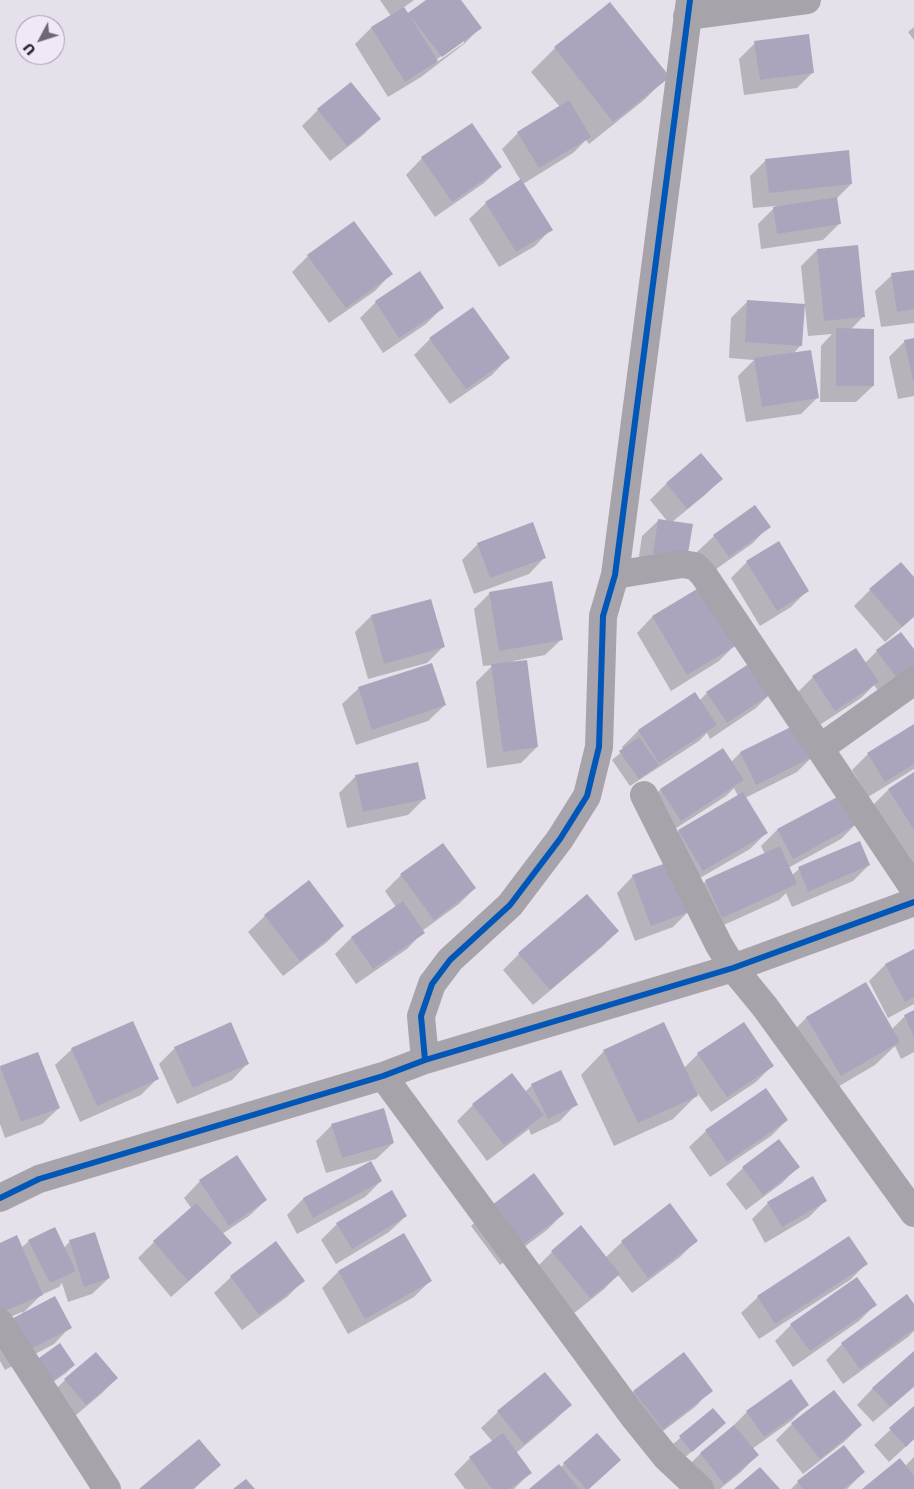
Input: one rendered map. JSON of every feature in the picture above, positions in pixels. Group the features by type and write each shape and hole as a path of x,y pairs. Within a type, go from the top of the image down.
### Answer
{"street":[{"path":"425,1060 421,1016 432,984 450,960 510,905 560,838 587,796 599,747 603,616 615,575 688,8 807,0"},
{"path":"615,575 682,564 695,566 703,574 914,889"},
{"path":"820,748 914,681"},
{"path":"644,795 719,945 733,968 765,1007 914,1213"},
{"path":"0,1198 39,1178 383,1076 425,1060 733,968 914,902"},
{"path":"383,1076 633,1416 666,1457 700,1489"},
{"path":"0,1323 107,1489"}],"building":[{"path":"426,0 461,0 482,28 442,57 410,16 438,61 405,82 371,27 404,7 408,13"},
{"path":"610,2 670,77 613,122 554,47"},
{"path":"809,34 814,73 760,80 754,41"},
{"path":"351,82 381,119 347,146 317,109"},
{"path":"569,100 591,137 539,168 517,132"},
{"path":"472,123 502,167 452,202 421,157"},
{"path":"849,150 852,184 769,193 765,159"},
{"path":"521,179 553,230 516,252 485,202"},
{"path":"837,197 841,224 777,234 773,207"},
{"path":"354,221 393,274 346,308 307,255"},
{"path":"858,245 865,317 824,321 817,249"},
{"path":"914,270 914,309 897,312 891,273"},
{"path":"420,271 444,308 399,338 375,301"},
{"path":"747,300 805,304 802,346 745,342"},
{"path":"473,307 510,358 466,389 429,338"},
{"path":"836,328 874,329 874,386 836,386"},
{"path":"914,338 914,380 913,380 904,340"},
{"path":"811,350 819,398 762,407 754,358"},
{"path":"701,453 723,479 687,509 666,483"},
{"path":"755,505 771,527 729,557 713,535"},
{"path":"658,519 693,524 687,559 653,554"},
{"path":"533,522 546,558 490,578 477,543"},
{"path":"779,541 809,591 777,611 746,561"},
{"path":"901,562 914,577 914,616 902,627 869,589"},
{"path":"552,581 563,640 499,651 489,592"},
{"path":"702,586 737,645 687,675 652,616"},
{"path":"431,599 445,647 384,664 371,615"},
{"path":"901,632 914,649 914,674 901,684 876,650"},
{"path":"856,648 879,682 835,711 812,676"},
{"path":"527,660 538,747 503,752 491,664"},
{"path":"753,661 774,692 727,723 706,692"},
{"path":"432,663 446,705 372,730 358,687"},
{"path":"695,692 717,725 659,763 638,730"},
{"path":"799,723 815,756 756,785 740,752"},
{"path":"914,724 914,764 885,782 867,753"},
{"path":"639,737 659,765 639,779 619,751"},
{"path":"723,748 744,780 681,821 660,789"},
{"path":"418,762 426,799 363,812 355,775"},
{"path":"914,772 914,830 888,789"},
{"path":"743,792 768,833 703,871 678,830"},
{"path":"843,794 859,823 793,859 777,829"},
{"path":"860,841 870,865 808,892 798,867"},
{"path":"443,843 476,888 434,920 400,874"},
{"path":"780,846 797,884 722,918 705,880"},
{"path":"672,861 691,911 651,926 632,875"},
{"path":"309,880 344,926 300,961 264,915"},
{"path":"587,894 619,931 550,990 518,953"},
{"path":"403,901 425,933 373,969 351,937"},
{"path":"914,949 914,997 905,1002 885,964"},
{"path":"866,982 900,1042 841,1076 806,1017"},
{"path":"914,1010 914,1037 904,1015"},
{"path":"133,1021 159,1079 97,1106 71,1048"},
{"path":"231,1022 249,1064 193,1088 174,1047"},
{"path":"664,1022 698,1096 638,1123 603,1050"},
{"path":"744,1022 774,1066 727,1097 697,1053"},
{"path":"38,1052 60,1108 21,1122 0,1066"},
{"path":"561,1070 578,1105 548,1119 531,1084"},
{"path":"512,1073 544,1115 504,1145 472,1104"},
{"path":"766,1088 788,1120 727,1162 705,1130"},
{"path":"384,1108 394,1143 342,1158 331,1124"},
{"path":"779,1139 800,1167 763,1195 742,1167"},
{"path":"237,1155 267,1200 229,1226 199,1180"},
{"path":"371,1161 382,1181 313,1218 303,1198"},
{"path":"534,1173 564,1214 517,1249 487,1209"},
{"path":"813,1176 827,1201 782,1227 767,1202"},
{"path":"392,1190 407,1216 352,1249 336,1223"},
{"path":"196,1203 232,1243 188,1281 153,1241"},
{"path":"670,1203 698,1241 648,1278 621,1241"},
{"path":"581,1225 620,1274 590,1298 551,1251"},
{"path":"55,1227 76,1271 50,1283 28,1240"},
{"path":"95,1232 110,1278 84,1287 69,1240"},
{"path":"404,1233 432,1281 365,1319 338,1271"},
{"path":"17,1235 43,1295 0,1313 0,1243"},
{"path":"849,1236 868,1264 775,1324 757,1296"},
{"path":"276,1241 305,1281 259,1315 230,1276"},
{"path":"857,1277 877,1305 810,1351 790,1324"},
{"path":"907,1294 914,1304 914,1329 860,1369 841,1343"},
{"path":"55,1296 72,1328 21,1354 4,1323"},
{"path":"60,1343 75,1365 47,1385 32,1363"},
{"path":"914,1351 914,1386 890,1407 872,1388"},
{"path":"96,1352 118,1378 86,1405 64,1379"},
{"path":"684,1352 713,1391 663,1429 633,1391"},
{"path":"545,1372 572,1405 524,1444 497,1411"},
{"path":"791,1379 809,1405 764,1437 746,1411"},
{"path":"834,1390 862,1425 820,1459 791,1423"},
{"path":"914,1406 914,1439 906,1447 889,1428"},
{"path":"713,1408 726,1423 692,1452 679,1436"},
{"path":"734,1425 759,1455 724,1484 700,1453"},
{"path":"503,1433 532,1473 509,1489 492,1489 469,1457"},
{"path":"597,1433 621,1460 589,1489 586,1489 563,1463"},
{"path":"199,1439 221,1465 193,1489 139,1489"},
{"path":"844,1445 865,1472 843,1489 803,1489 797,1481"},
{"path":"900,1458 914,1476 914,1489 862,1489"},
{"path":"559,1464 579,1489 529,1489"},
{"path":"760,1467 780,1489 734,1489"},
{"path":"246,1479 255,1489 233,1489"}],"cycle path":[{"path":"425,1060 421,1016 432,984 450,960 510,905 560,839 587,796 599,747 603,616 615,575 690,0"},
{"path":"0,1198 39,1179 383,1076 425,1060 733,968 914,902"}]}
